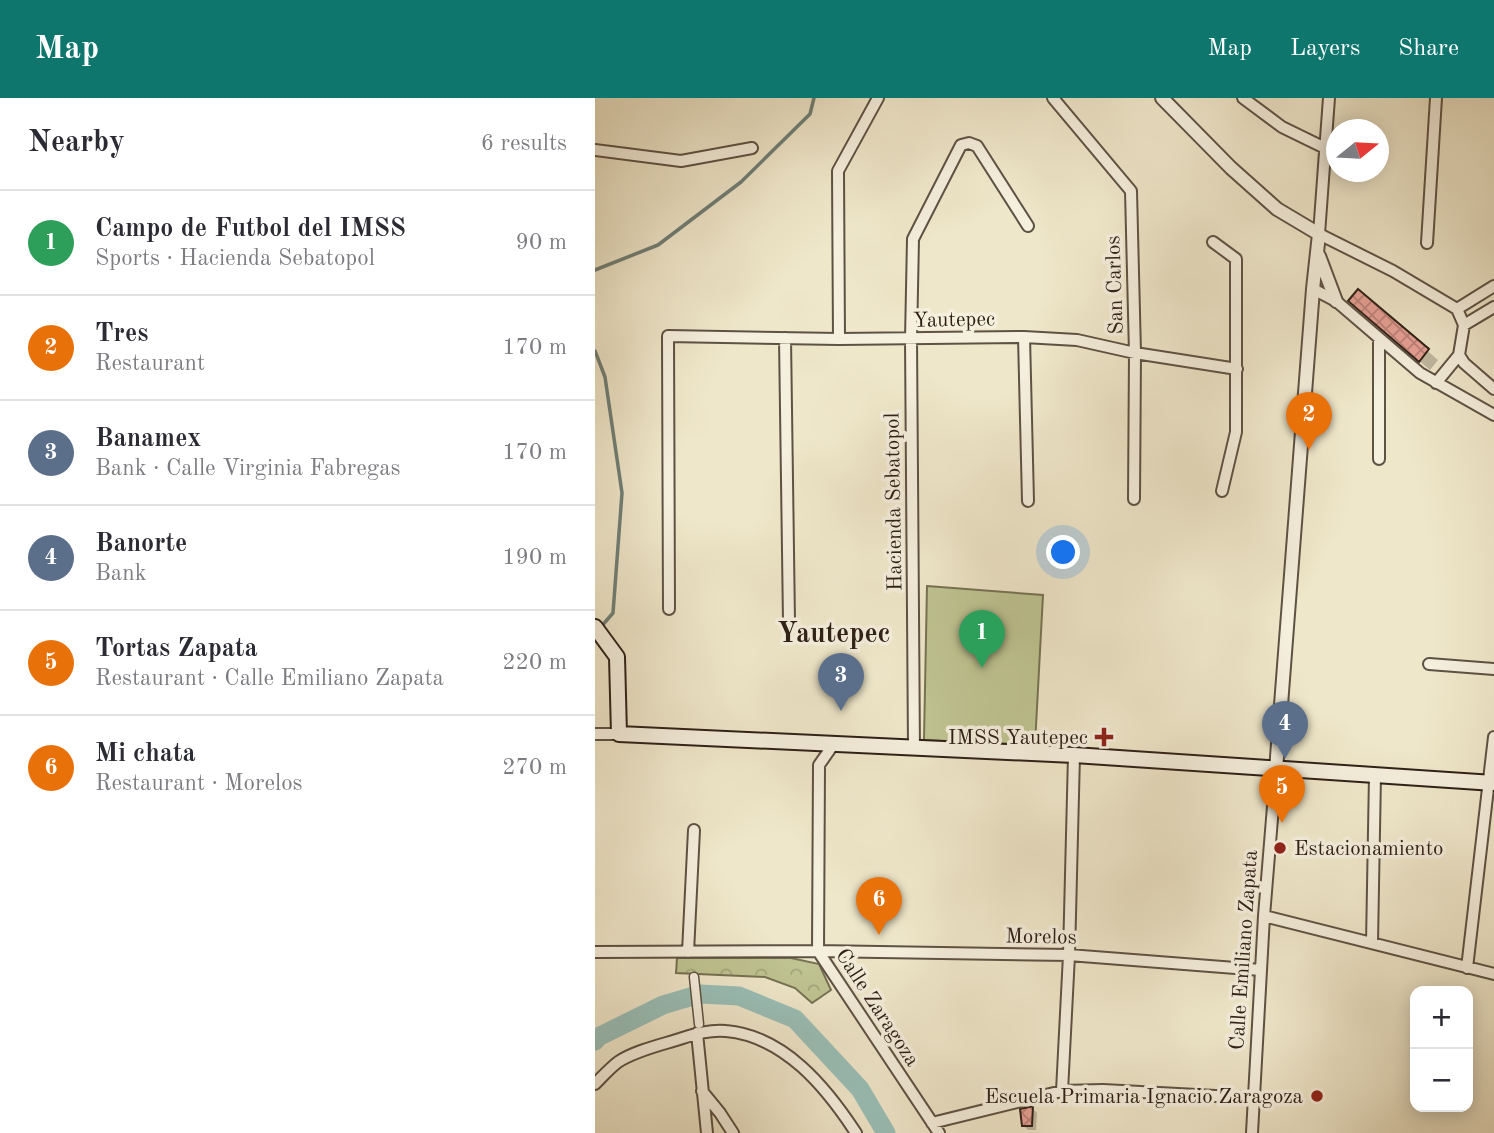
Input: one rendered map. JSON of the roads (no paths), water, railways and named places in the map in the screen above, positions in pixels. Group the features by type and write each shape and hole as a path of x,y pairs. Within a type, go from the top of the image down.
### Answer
{"main road":[{"path":"595,627 617,657 619,734 1074,755 1492,783"}],"street":[{"path":"839,339 838,171 878,98"},
{"name":"San Carlos","path":"1053,98 1131,191 1135,353 1134,499"},
{"path":"1162,98 1231,168 1277,209 1457,309 1464,325 1459,355 1436,383"},
{"path":"1243,98 1282,127 1325,148"},
{"path":"1276,770 1329,98"},
{"path":"1427,243 1432,99"},
{"name":"Hacienda Sebatopol","path":"914,749 911,339 913,239 961,145 969,143 977,145 1028,226"},
{"path":"595,150 681,161 752,148"},
{"path":"1213,242 1236,259 1236,432 1222,491"},
{"path":"1317,252 1336,301"},
{"path":"1457,309 1494,286"},
{"path":"1313,289 1336,301 1379,339 1436,383 1494,415"},
{"path":"1464,325 1494,307"},
{"name":"Yautepec","path":"670,609 668,336 839,339 1024,337 1077,340 1135,353 1237,369"},
{"path":"1024,337 1028,501"},
{"path":"785,338 789,622"},
{"path":"1379,339 1379,459"},
{"path":"1459,355 1464,363 1494,389"},
{"path":"1429,664 1494,669"},
{"path":"595,734 619,734"},
{"path":"1467,968 1492,783 1494,737"},
{"name":"Calle Zaragoza","path":"809,743 819,765 818,951 936,1128"},
{"path":"819,765 833,745"},
{"path":"1062,1091 1069,955 1074,755"},
{"name":"Calle Emiliano Zapata","path":"1252,1133 1264,916 1276,770"},
{"path":"1372,943 1375,775"},
{"path":"688,952 694,830"},
{"path":"1264,916 1494,974"},
{"name":"Morelos","path":"595,952 818,951 1069,955 1261,970"},
{"path":"694,977 706,1133"},
{"path":"595,1084 619,1062 698,1028 724,1030 756,1037 792,1058 836,1103 856,1133"},
{"path":"936,1128 1062,1091 1103,1090 1253,1098"},
{"path":"702,1091 733,1133"}],"waterway":[{"path":"595,270 658,245 741,182 810,114 814,98"},
{"path":"595,351 605,377 622,493 613,613 600,628"},
{"path":"595,1041 598,1037 663,1005 700,994 739,996 795,1019 860,1089 886,1133"}],"place":[{"name":"Tres","path":"1309,450"},
{"name":"Campo de Futbol del IMSS","path":"982,668"},
{"name":"Banamex","path":"841,711"},
{"name":"IMSS Yautepec","path":"1104,737"},
{"name":"Banorte","path":"1285,759"},
{"name":"Tortas Zapata","path":"1282,823"},
{"name":"Estacionamiento","path":"1280,848"},
{"name":"Mi chata","path":"879,935"},
{"name":"Escuela Primaria Ignacio Zaragoza","path":"1317,1096"}],"district":[{"name":"Yautepec","path":"834,632"}]}
